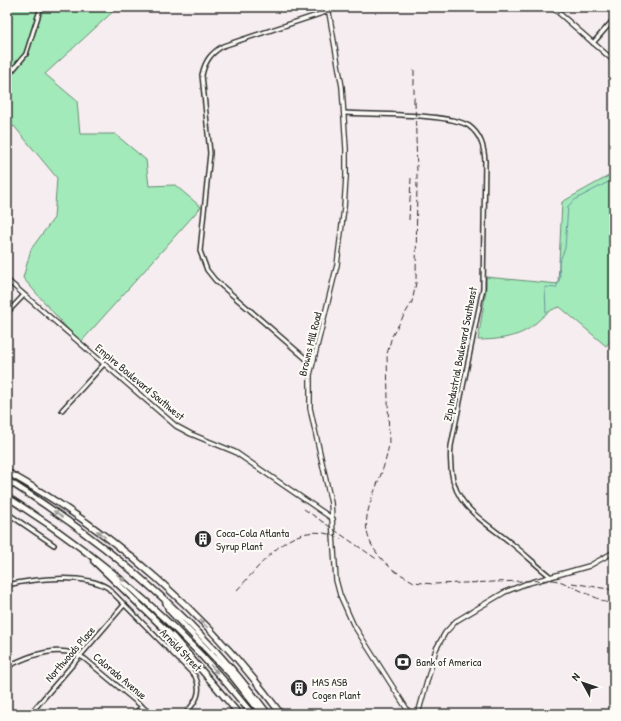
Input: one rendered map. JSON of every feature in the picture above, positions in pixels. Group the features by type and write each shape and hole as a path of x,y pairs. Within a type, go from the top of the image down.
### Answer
{"highway":[{"path":"7,472 87,524 163,584 221,642 282,714"},
{"path":"7,480 77,527 127,567 164,600 225,662 268,714"},
{"path":"7,497 42,519 139,593 205,658 252,714"},
{"path":"79,546 174,638 228,701 237,714"},
{"path":"164,600 169,610 232,676 262,714"}],"street":[{"path":"7,77 26,54 41,7"},
{"path":"552,7 614,61"},
{"path":"312,364 215,280 207,270 202,260 200,242 210,153 202,75 204,65 213,52 223,46 328,9"},
{"name":"Browns Mill Road","path":"328,9 338,59 345,113 346,177 341,239 331,296 312,364 309,386 310,408 328,488 333,519 336,580 345,610 410,714"},
{"path":"593,43 614,19"},
{"name":"Zip Industrial Boulevard Southeast","path":"345,113 452,119 470,127 481,141 485,161 483,288 451,446 451,472 458,494 471,512 512,543 551,577"},
{"name":"Empire Boulevard Southwest","path":"7,280 176,426 191,434 235,452 333,519"},
{"path":"7,313 24,295"},
{"path":"62,410 104,364"},
{"path":"7,513 54,546"},
{"path":"418,714 436,649 450,627 463,616 505,592 525,584 589,566 614,552"},
{"name":"Arnold Street","path":"7,585 51,580 92,581 108,588 196,676 199,685 198,696 185,714"},
{"name":"Northwoods Place","path":"30,714 124,605"},
{"name":"Colorado Avenue","path":"7,668 26,658 44,653 67,652 81,656 151,714"},
{"path":"135,714 142,706"}],"green space":[{"path":"7,7 118,7 45,74 77,101 80,134 115,134 146,160 149,186 175,185 201,207 80,343 23,278 31,249 54,218 57,178 14,126 7,131"},
{"path":"614,173 614,342 611,340 606,346 560,307 551,310 522,333 504,338 478,340 486,290 486,277 558,284 562,202"}],"waterway":[{"path":"546,313 545,287 556,288 560,278 559,263 565,248 568,206 576,199 614,179"}],"railway":[{"path":"414,70 414,106"},
{"path":"397,573 379,556 370,541 366,526 372,497 385,463 389,444 387,354 392,336 412,302 416,283 417,173 415,100"},
{"path":"409,220 411,178"},
{"path":"304,509 378,560"},
{"path":"237,590 270,555 295,537 309,533 324,533 341,539"},
{"path":"393,570 414,582 433,584 554,580 562,582 614,606"},
{"path":"572,583 614,590"}],"place":[{"name":"Coca-Cola Atlanta Syrup Plant","path":"203,539"},
{"name":"Bank of America","path":"403,662"},
{"name":"MAS ASB Cogen Plant","path":"299,688"}]}
